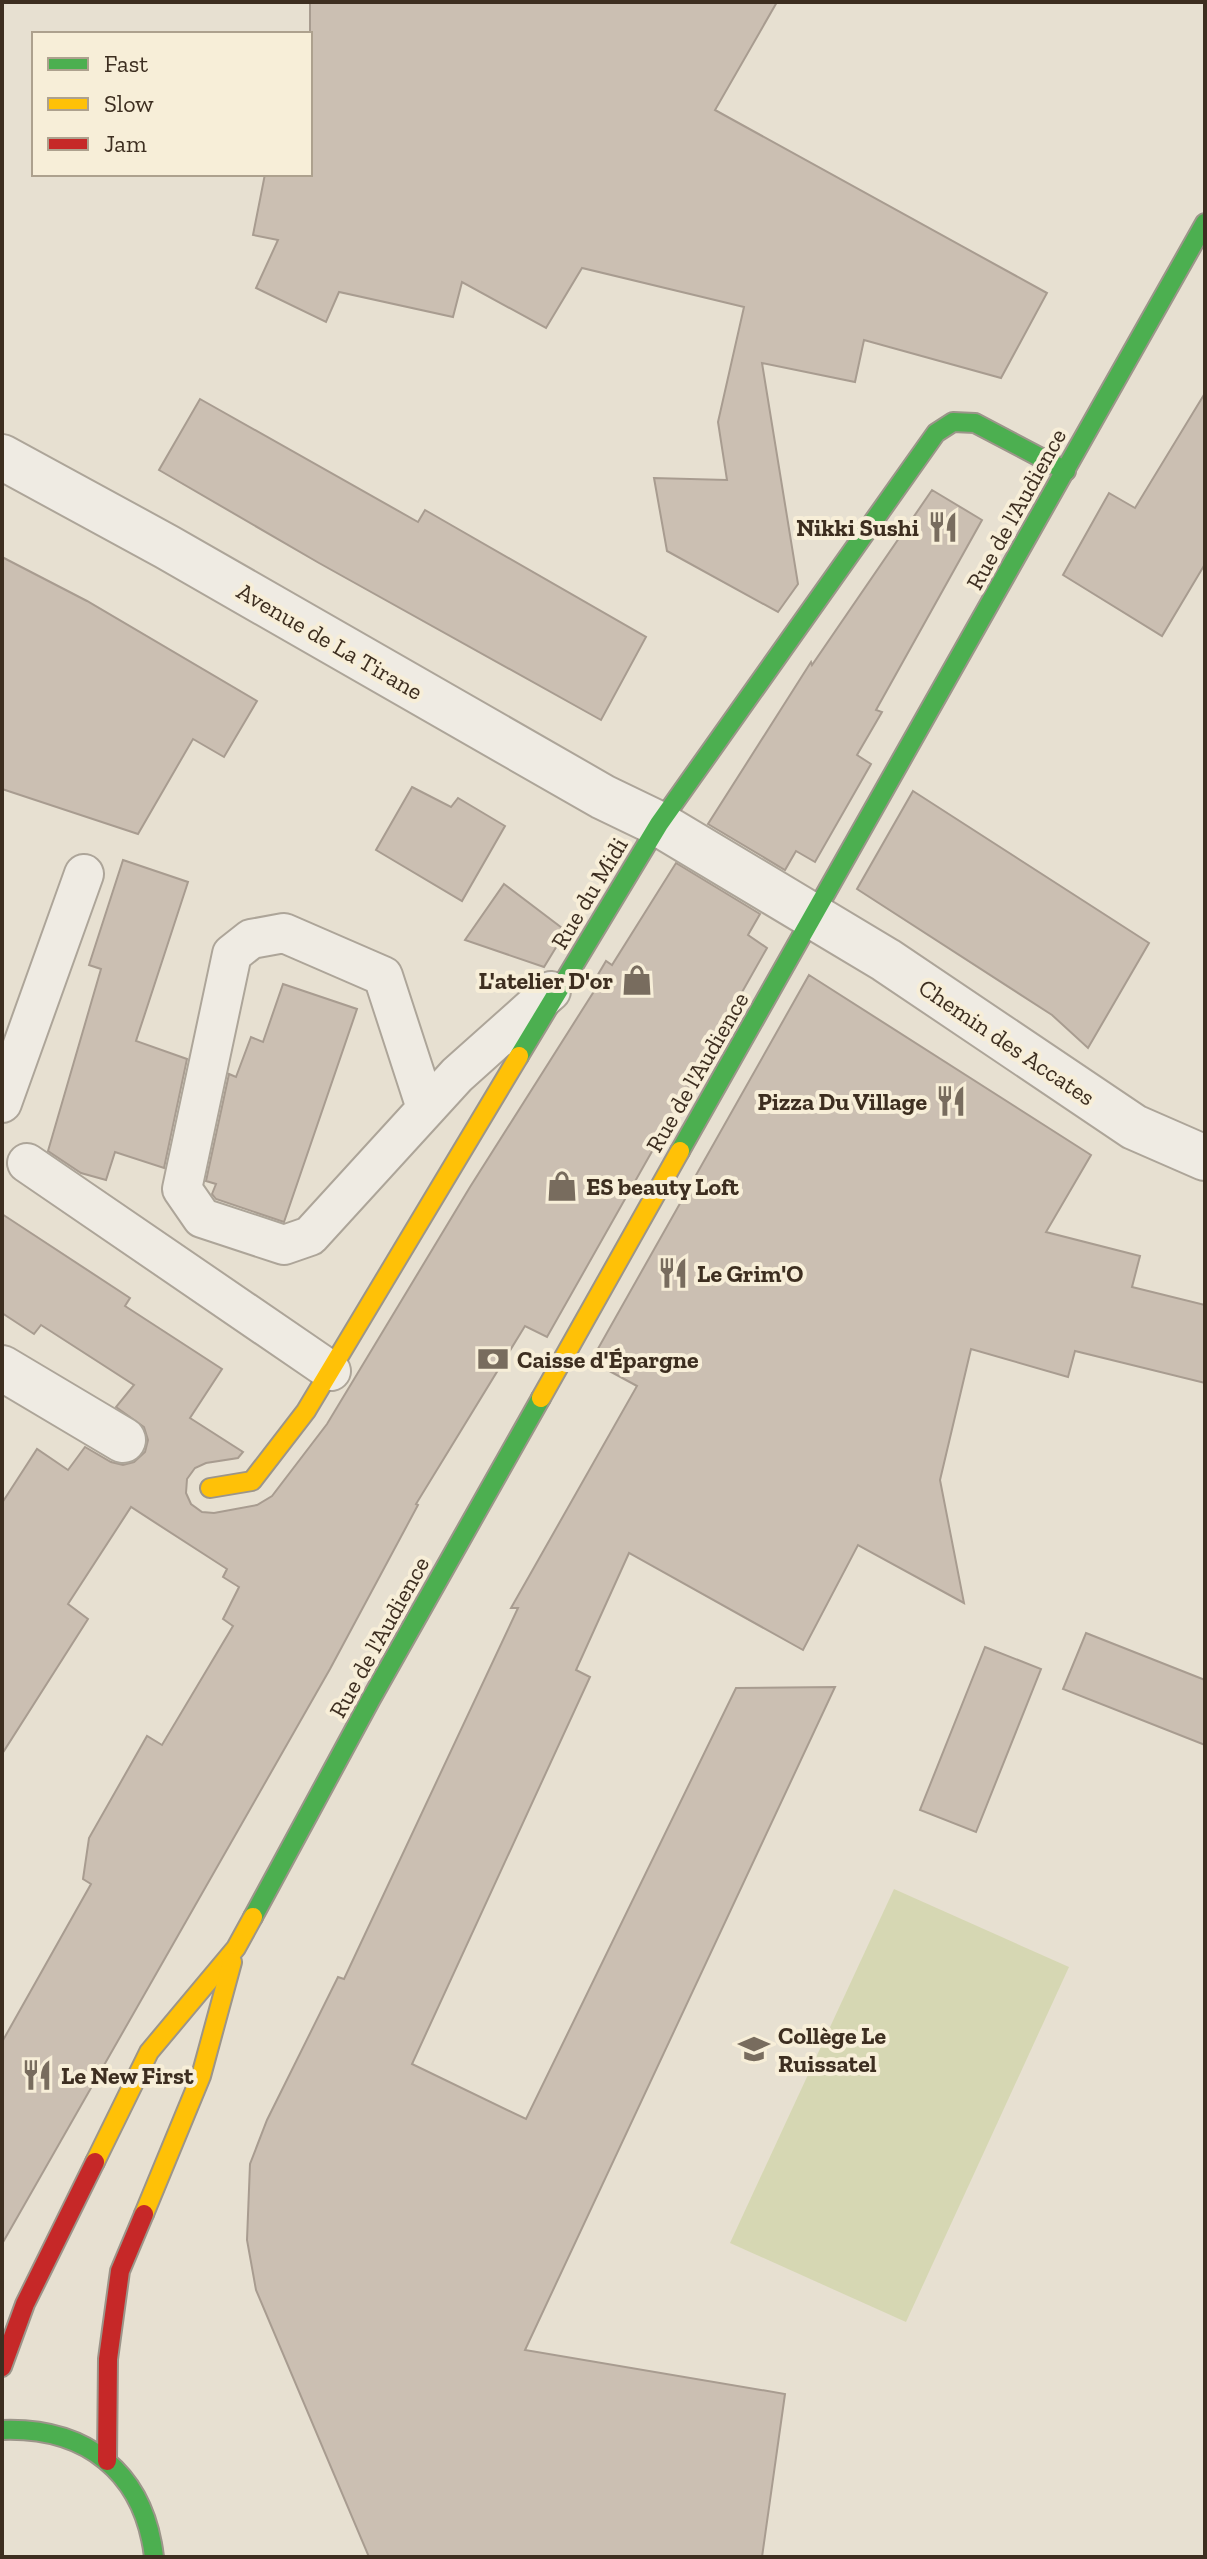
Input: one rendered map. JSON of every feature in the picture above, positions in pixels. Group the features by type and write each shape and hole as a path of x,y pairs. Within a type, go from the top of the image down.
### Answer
{"street":[{"name":"Rue de l'Audience","path":"2,2367 25,2304 149,2052 236,1948 386,1671 1205,223"},
{"name":"Rue du Midi","path":"210,1488 252,1481 306,1411 659,824 936,433 953,422 975,423 1066,471"},
{"name":"Avenue de La Tirane","path":"2,457 167,547 603,797 659,824 812,917"},
{"name":"Chemin des Accates","path":"812,917 886,960 1134,1127 1205,1158"},
{"path":"2,1368 123,1440"},
{"name":"Rue de l'Audience","path":"107,2461 108,2359 120,2271 201,2076 236,1948"},
{"path":"2,2430 45,2431 78,2441 107,2461 131,2486 147,2517 154,2557"}],"lane":[{"path":"2,1103 84,874"},
{"path":"426,1108 383,976 284,933 251,939 232,954 182,1189 202,1218 284,1245 310,1236 457,1075 568,976"},
{"path":"27,1163 331,1371"}],"green space":[{"path":"894,1889 1069,1967 906,2322 730,2243"}],"building":[{"path":"310,2 777,2 715,110 1047,293 1001,378 864,340 855,382 762,363 798,584 778,612 667,551 654,478 727,480 718,422 744,307 582,268 546,328 462,282 453,317 339,292 326,322 256,288 278,240 253,235 265,176 312,176"},
{"path":"1205,393 1205,564 1162,636 1063,575 1109,493 1135,508"},
{"path":"200,399 418,522 425,510 646,637 601,720 159,470"},
{"path":"932,490 982,520 876,710 882,712 857,755 871,764 815,862 796,851 785,870 708,824 811,662 812,665"},
{"path":"2,557 87,601 257,701 224,757 193,739 138,834 2,789"},
{"path":"412,787 451,807 458,798 505,826 462,901 376,850"},
{"path":"913,791 1149,943 1088,1048 1052,1015 857,889"},
{"path":"123,860 188,882 136,1041 187,1059 164,1168 115,1152 106,1180 81,1173 48,1151 101,969 89,965"},
{"path":"676,863 760,914 748,935 767,948 547,1337 525,1326 416,1504 330,1669 2,2244 2,2042 91,1884 83,1879 89,1838 147,1736 162,1745 233,1626 223,1619 239,1587 223,1577 227,1569 131,1507 68,1604 88,1619 2,1754 2,1503 37,1449 68,1470 85,1447 111,1462 123,1465 134,1462 145,1452 148,1440 144,1427 116,1407 134,1385 41,1325 34,1334 2,1313 2,1214 130,1298 125,1306 222,1369 190,1418 243,1452 238,1458 195,1468 187,1479 186,1493 191,1504 202,1512 214,1513 257,1505 272,1496 327,1424 470,1187 598,985 593,983 606,961 612,965"},
{"path":"504,884 566,931 544,967 465,940"},
{"path":"809,975 1091,1155 1046,1232 1140,1256 1132,1287 1205,1305 1205,1383 1075,1351 1068,1377 971,1349 940,1480 964,1603 858,1545 803,1650 629,1553 576,1670 590,1677 412,2064 526,2119 736,1688 835,1687 525,2350 785,2394 762,2557 369,2557 256,2290 247,2240 250,2164 267,2120 338,1977 344,1979 518,1608 511,1608 637,1386 591,1361"},
{"path":"283,984 357,1009 284,1222 216,1199 212,1194 216,1184 206,1181 229,1074 236,1077 251,1037 263,1042"},
{"path":"1086,1633 1205,1680 1205,1745 1063,1689"},
{"path":"985,1647 1041,1669 976,1832 920,1810"}],"traffic: fast":[{"path":"680,1151 1205,223"},
{"path":"519,1056 659,824 936,433 953,422 975,423 1066,471"},
{"path":"253,1917 371,1699 541,1398"},
{"path":"2,2430 32,2431 60,2437 84,2446 106,2460 124,2479 138,2501 148,2527 154,2557"}],"traffic: slow":[{"path":"210,1488 252,1481 306,1411 519,1056"},
{"path":"541,1398 680,1151"},
{"path":"95,2162 149,2052 236,1948 253,1917"},
{"path":"144,2214 201,2076 232,1962"}],"traffic: jam":[{"path":"2,2367 25,2304 95,2162"},
{"path":"107,2461 108,2359 120,2271 144,2214"}],"place":[{"name":"Nikki Sushi","path":"943,527"},
{"name":"L'atelier D'or","path":"637,980"},
{"name":"Pizza Du Village","path":"951,1101"},
{"name":"ES beauty Loft","path":"562,1186"},
{"name":"Le Grim'O","path":"673,1273"},
{"name":"Caisse d'Épargne","path":"493,1359"},
{"name":"Collège Le Ruissatel","path":"754,2049"},
{"name":"Le New First","path":"37,2075"}]}
